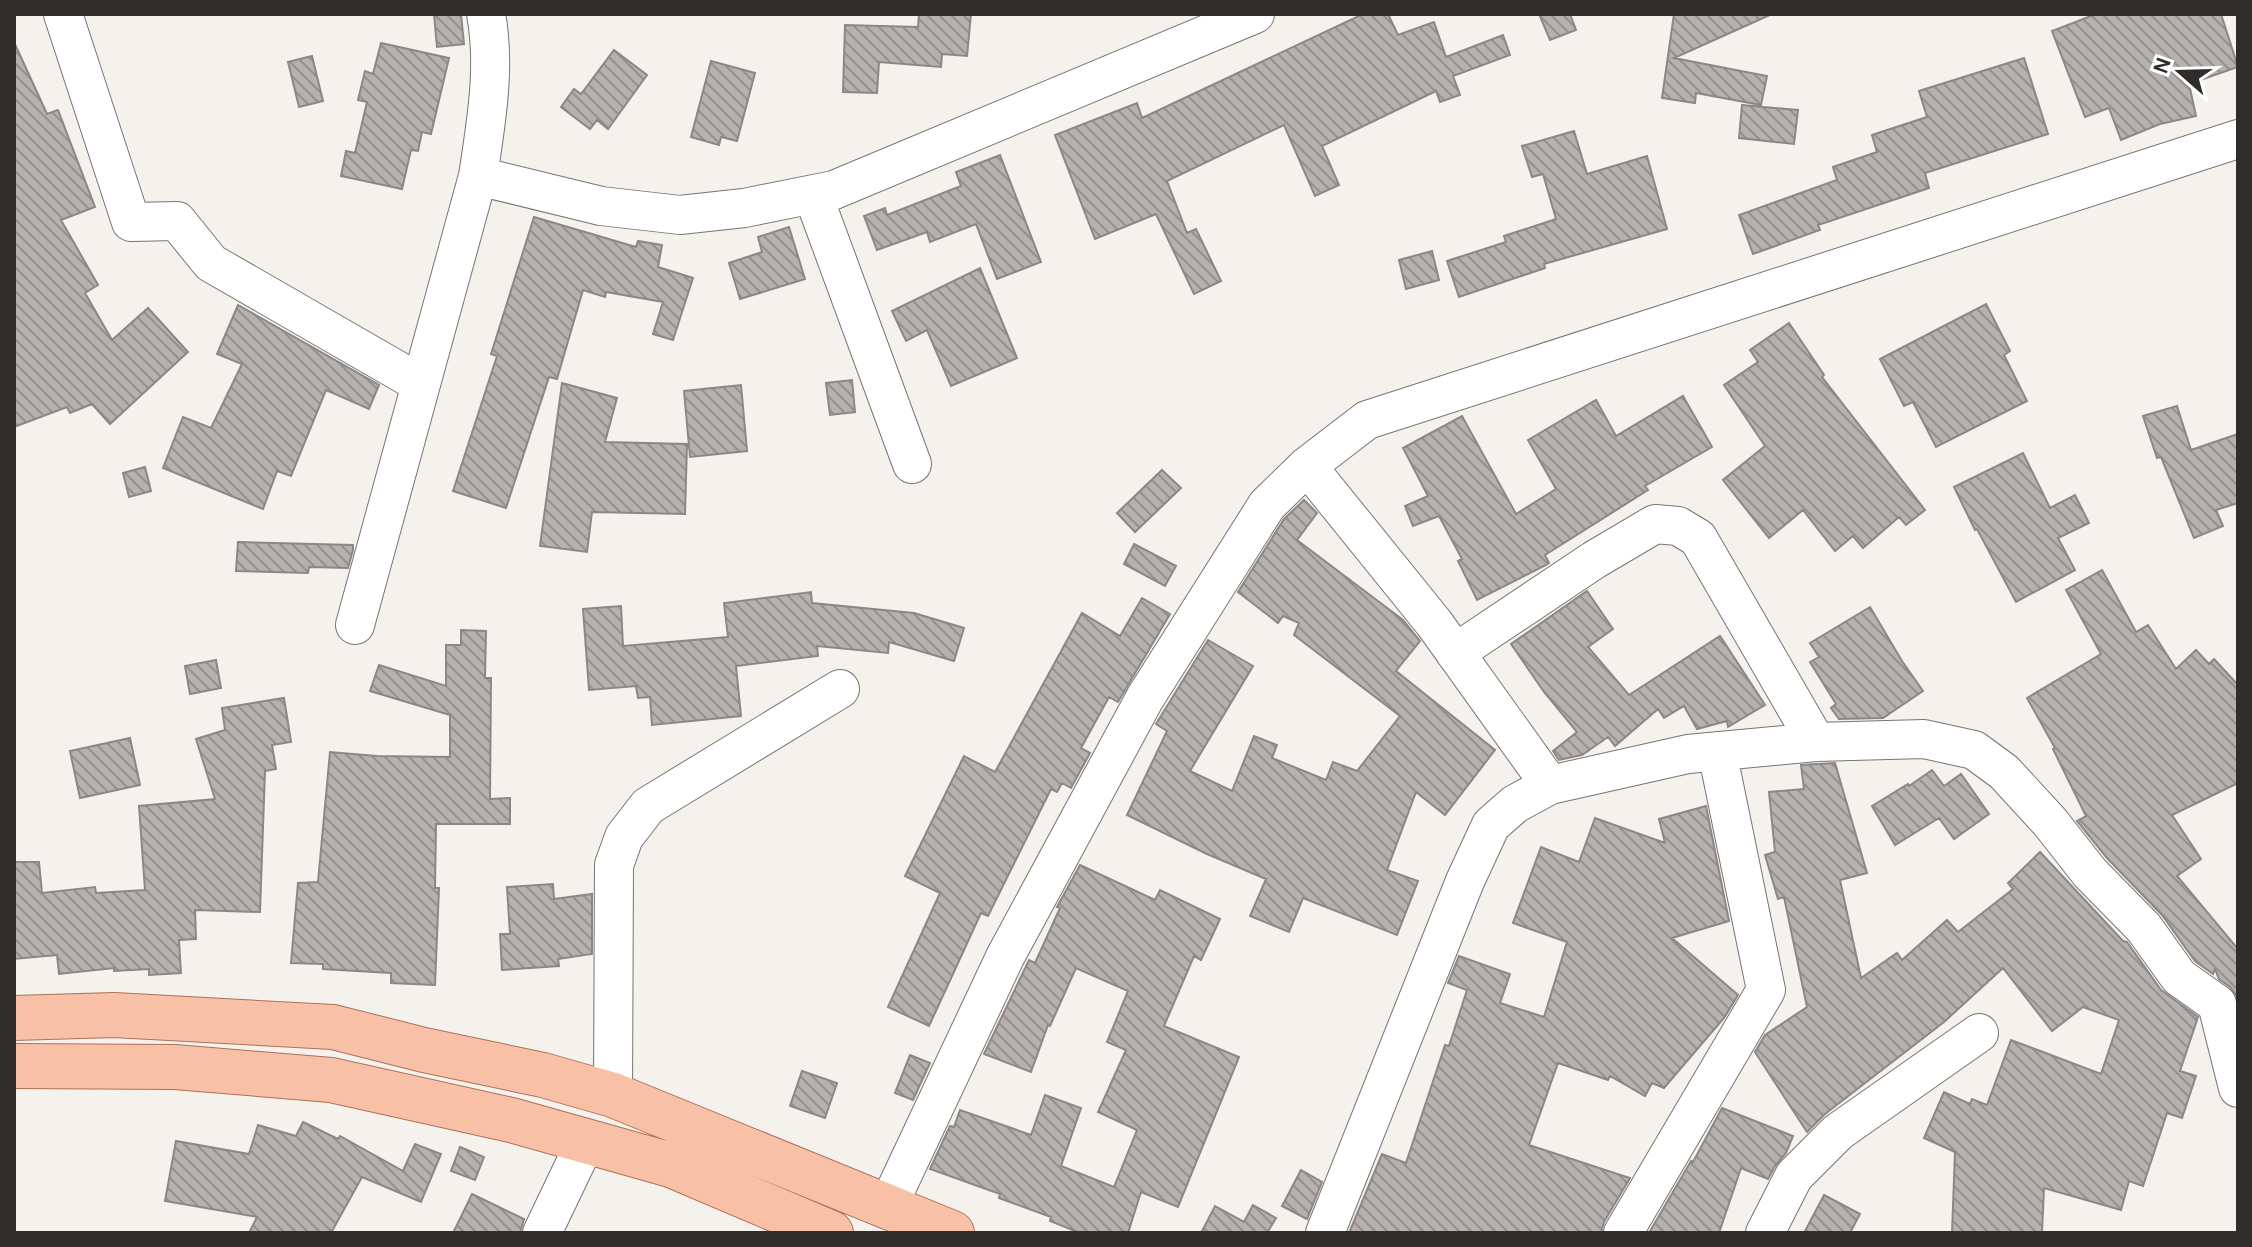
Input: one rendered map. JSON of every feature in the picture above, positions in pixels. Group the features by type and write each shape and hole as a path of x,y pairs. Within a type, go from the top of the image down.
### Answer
{"main road":[{"path":"14,1018 114,1015 333,1027 543,1075 613,1095 952,1233"},
{"path":"14,1066 175,1067 331,1080 511,1120 671,1165 831,1233"}],"street":[{"path":"63,14 131,222 177,221 211,263 421,384"},
{"path":"355,625 478,176 489,104 489,30 486,14"},
{"path":"478,176 601,206 680,215 744,208 813,195 834,190 1255,14"},
{"path":"888,1206 1005,957 1145,698 1267,505 1307,466 1367,420 2238,139"},
{"path":"813,195 912,464"},
{"path":"1307,466 1424,610 1550,785"},
{"path":"1455,653 1594,560 1655,524 1678,526 1698,538 1816,742"},
{"path":"613,1095 614,865 624,837 648,806 840,689"},
{"path":"1325,1233 1465,881 1491,825 1515,804 1550,785 1688,754 1816,742 1924,739 1974,750 2004,772 2050,822 2090,873 2144,928 2179,977 2217,1004 2238,1088"},
{"path":"1623,1233 1766,990 1717,751"},
{"path":"1765,1233 1794,1176 1838,1132 1979,1033"},
{"path":"542,1233 586,1141"}],"building":[{"path":"434,14 461,14 464,44 437,47"},
{"path":"919,14 971,14 967,56 942,54 941,67 879,62 877,93 843,92 845,25 918,27"},
{"path":"1363,14 1388,14 1398,35 1434,22 1446,57 1503,35 1510,55 1453,76 1460,95 1440,102 1436,91 1322,146 1339,185 1315,196 1284,125 1167,181 1187,233 1196,229 1221,281 1194,294 1156,214 1095,239 1055,135 1137,103 1142,118"},
{"path":"1539,14 1570,14 1576,30 1550,40"},
{"path":"1674,14 1772,14 1674,58 1767,76 1761,105 1696,93 1695,103 1662,98"},
{"path":"2096,14 2221,14 2238,67 2189,84 2196,116 2160,124 2121,140 2109,108 2085,117 2052,31"},
{"path":"14,42 47,114 58,110 95,207 61,220 98,285 85,293 112,340 148,308 188,352 110,424 92,404 70,413 67,407 14,427"},
{"path":"381,43 449,58 431,134 422,132 418,151 411,150 402,189 341,176 346,151 355,153 367,102 358,100 365,71 373,74"},
{"path":"614,50 647,75 608,129 597,120 590,129 561,107 574,89 581,94"},
{"path":"312,56 323,101 299,107 288,62"},
{"path":"2024,58 2048,134 1925,173 1929,188 1818,225 1820,230 1753,254 1739,215 1837,180 1833,167 1877,152 1872,135 1927,117 1919,91"},
{"path":"711,61 755,73 737,141 721,137 719,145 691,137"},
{"path":"1742,105 1798,110 1794,144 1739,138"},
{"path":"1574,131 1587,174 1647,156 1667,229 1544,264 1545,268 1459,297 1447,261 1506,242 1504,236 1556,219 1543,174 1532,177 1522,146"},
{"path":"1000,155 1041,262 997,279 976,224 930,242 927,232 877,250 864,216 885,208 887,215 961,186 956,172"},
{"path":"534,217 636,247 638,241 662,245 658,267 693,278 673,340 653,334 663,302 606,292 605,297 583,290 557,379 549,377 506,508 453,491 497,356 491,354"},
{"path":"789,227 805,279 740,299 729,263 762,252 758,237"},
{"path":"1432,251 1439,280 1406,289 1399,260"},
{"path":"980,268 1017,358 951,386 927,330 906,341 892,311"},
{"path":"1986,304 2010,351 2004,355 2027,401 1936,447 1913,402 1904,406 1880,359"},
{"path":"238,305 379,385 369,409 326,390 291,476 277,471 263,509 163,468 183,417 211,428 242,364 217,354"},
{"path":"1789,323 1824,375 1822,377 1925,510 1906,525 1899,517 1863,548 1853,536 1835,551 1803,510 1769,538 1723,480 1765,446 1724,385 1758,362 1750,350"},
{"path":"852,380 855,412 830,415 826,383"},
{"path":"562,383 617,398 605,442 687,444 685,514 592,512 587,552 540,546"},
{"path":"741,385 747,451 690,457 684,391"},
{"path":"1683,396 1712,447 1645,486 1648,490 1545,555 1549,563 1546,565 1477,600 1458,561 1462,559 1439,516 1413,526 1405,506 1428,496 1403,448 1462,416 1516,514 1556,489 1528,440 1596,400 1616,436"},
{"path":"2177,406 2191,450 2238,434 2238,503 2216,510 2223,526 2194,538 2161,457 2157,458 2143,416"},
{"path":"2023,453 2050,508 2075,495 2089,523 2058,538 2075,570 2016,602 1954,487"},
{"path":"145,467 151,491 129,497 123,473"},
{"path":"1162,470 1181,488 1135,532 1117,513"},
{"path":"1304,500 1317,513 1297,540 1403,620 1420,641 1396,671 1495,750 1445,815 1416,792 1387,870 1418,881 1397,935 1303,898 1289,932 1250,916 1266,879 1127,815 1167,731 1156,724 1208,640 1253,666 1190,771 1232,791 1254,736 1277,745 1272,758 1326,780 1333,762 1357,771 1400,716 1294,635 1299,623 1283,616 1278,623 1238,592 1284,519"},
{"path":"238,542 353,545 353,550 348,568 309,567 308,573 236,571"},
{"path":"1134,544 1176,566 1165,586 1124,564"},
{"path":"2102,570 2136,632 2148,625 2176,669 2196,650 2209,664 2214,659 2238,685 2238,783 2172,815 2201,859 2177,876 2238,949 2238,998 2219,979 2215,969 2213,974 2195,961 2162,915 2107,858 2077,821 2086,816 2055,748 2027,698 2101,654 2066,590"},
{"path":"1587,591 1613,629 1588,647 1629,695 1720,636 1765,705 1728,727 1727,721 1697,729 1684,706 1664,718 1658,709 1615,746 1608,737 1582,755 1559,760 1553,751 1577,732 1544,692 1511,644"},
{"path":"811,592 812,603 914,613 964,628 954,661 889,642 888,653 817,646 818,656 736,666 741,716 652,725 650,697 638,698 636,686 589,690 583,609 621,606 623,646 728,637 724,603"},
{"path":"1142,598 1170,614 1118,702 1109,697 1081,748 1090,753 1071,788 1062,783 1057,792 1051,789 988,916 981,913 929,1026 888,1007 940,893 905,876 964,756 995,772 1082,613 1120,636"},
{"path":"1870,607 1923,691 1883,718 1839,719 1831,708 1836,704 1810,662 1819,657 1810,643"},
{"path":"461,630 486,631 485,678 491,678 490,799 510,798 510,824 436,824 435,888 439,888 435,985 391,983 391,973 323,969 323,964 291,963 298,883 318,882 330,752 450,757 450,715 370,691 379,665 446,686 446,645 461,645"},
{"path":"216,660 221,688 190,694 185,666"},
{"path":"284,698 291,742 272,745 276,769 265,771 260,912 195,910 196,939 179,940 181,973 149,975 149,969 114,971 114,968 59,974 57,955 14,959 14,862 39,862 42,893 95,887 96,893 145,890 139,806 215,799 196,739 225,730 222,708"},
{"path":"130,738 140,785 80,798 70,751"},
{"path":"1835,763 1867,873 1840,880 1861,978 1897,953 1902,960 1947,920 1958,932 2013,889 2008,883 2040,852 2127,942 2161,990 2198,1017 2180,1071 2196,1076 2182,1118 2167,1113 2143,1186 2129,1181 2121,1210 2044,1188 2042,1233 1952,1233 1955,1152 1924,1138 1944,1092 1970,1104 1972,1099 1987,1105 2011,1040 2101,1074 2119,1020 2083,1007 2052,1031 2003,968 1944,1022 1825,1114 1807,1132 1755,1052 1765,1035 1807,1007 1784,897 1778,899 1765,855 1775,852 1769,792 1804,789 1801,765"},
{"path":"1932,770 1944,786 1961,774 1989,814 1954,839 1939,818 1895,845 1872,806"},
{"path":"1706,806 1729,921 1672,938 1738,995 1724,1018 1664,1088 1652,1083 1645,1096 1610,1076 1608,1080 1558,1063 1529,1145 1630,1178 1604,1222 1601,1233 1349,1233 1382,1154 1406,1163 1445,1045 1449,1046 1467,990 1448,983 1459,956 1510,974 1500,1003 1544,1017 1567,942 1513,923 1541,847 1579,862 1595,818 1665,843 1659,819"},
{"path":"1080,865 1155,900 1160,890 1220,919 1201,960 1194,956 1164,1026 1239,1057 1178,1207 1141,1192 1128,1233 1080,1233 1050,1221 1051,1217 999,1198 1000,1194 930,1169 960,1110 1031,1135 1045,1095 1081,1108 1061,1166 1114,1187 1137,1130 1098,1112 1126,1050 1107,1042 1128,991 1076,968 1048,1025 1031,1072 984,1054 1029,960 1035,963 1060,908 1057,907"},
{"path":"553,884 554,899 592,894 592,954 558,959 559,966 502,970 500,934 510,934 507,887"},
{"path":"910,1055 930,1063 913,1100 895,1093"},
{"path":"802,1071 837,1083 825,1118 790,1106"},
{"path":"1722,1108 1793,1136 1786,1153 1768,1179 1741,1168 1719,1233 1649,1233 1693,1162"},
{"path":"303,1122 338,1139 340,1136 403,1171 415,1144 441,1154 421,1202 362,1177 331,1233 249,1233 257,1217 165,1201 176,1141 249,1154 258,1125 296,1136"},
{"path":"460,1147 484,1157 475,1180 451,1171"},
{"path":"1301,1170 1322,1182 1307,1219 1282,1206"},
{"path":"472,1194 524,1219 520,1233 453,1233"},
{"path":"1824,1195 1860,1214 1850,1233 1804,1233"},
{"path":"1253,1205 1276,1218 1267,1233 1201,1233 1215,1206 1244,1222"}]}
